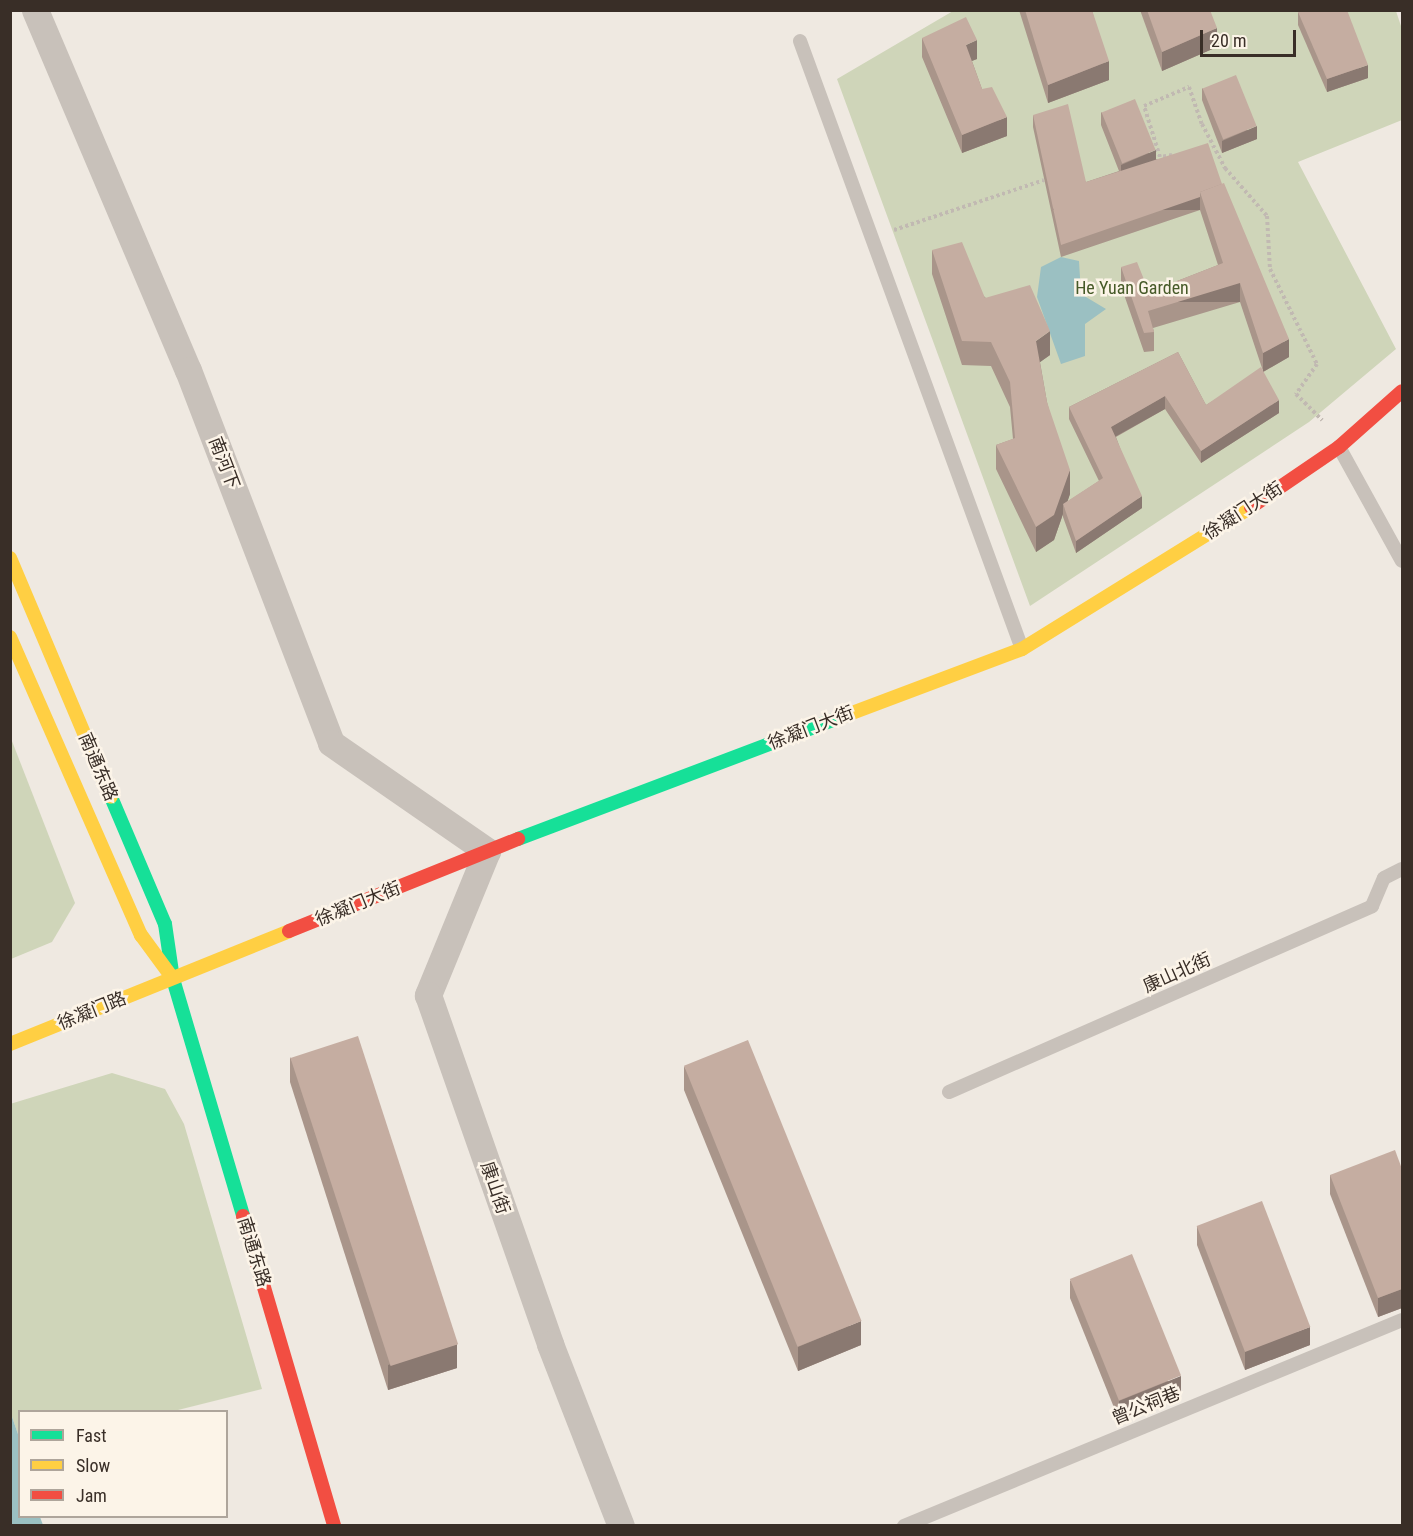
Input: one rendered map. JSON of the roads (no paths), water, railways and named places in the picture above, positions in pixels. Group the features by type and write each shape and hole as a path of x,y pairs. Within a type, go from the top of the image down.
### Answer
{"street":[{"name":"南河下","path":"35,10 188,370 331,743 487,851"},
{"name":"徐凝门大街","path":"172,979 487,851 1022,649 1234,519 1339,447 1402,391"},
{"name":"南通东路","path":"10,558 165,924 172,979 334,1526"},
{"name":"南通东路","path":"10,637 141,935 172,979"},
{"name":"康山街","path":"487,851 428,995 550,1344 621,1526"},
{"name":"徐凝门路","path":"10,1044 172,979"}],"lane":[{"path":"800,41 1022,649"},
{"path":"1339,447 1402,561"},
{"name":"康山北街","path":"948,1092 1372,906 1384,878 1402,869"},
{"name":"曾公祠巷","path":"904,1526 1402,1320"}],"water":[{"path":"1061,257 1079,261 1081,294 1106,309 1085,324 1085,356 1061,364 1037,297 1041,267"},
{"path":"10,1411 18,1434 18,1518 40,1518 43,1525 11,1525"}],"park label":[{"name":"He Yuan Garden","path":"1132,288"}]}
